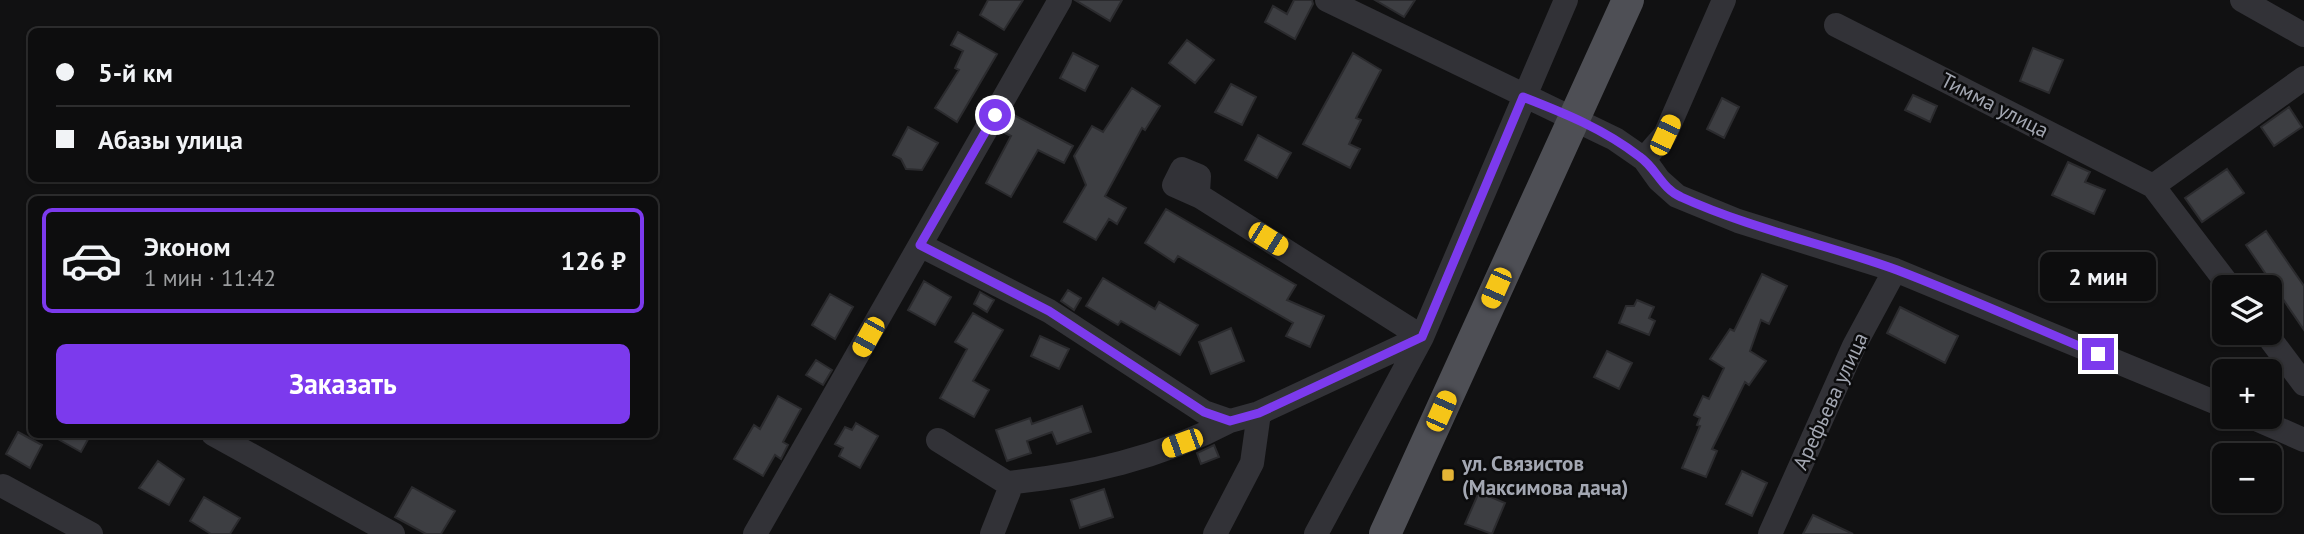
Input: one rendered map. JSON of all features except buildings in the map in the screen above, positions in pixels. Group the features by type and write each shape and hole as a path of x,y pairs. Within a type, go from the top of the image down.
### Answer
{"main road":[{"path":"1385,534 1628,0"}],"street":[{"path":"755,534 1060,0"},
{"path":"1327,0 1523,97 1574,117 1615,139 1644,159 1659,180 1677,196 1738,221 1895,270 2212,401"},
{"path":"1316,534 1422,337 1566,0"},
{"path":"1644,159 1665,135 1724,0"},
{"path":"2242,0 2304,35"},
{"name":"Тимма улица","path":"1836,25 2154,186 2221,275"},
{"path":"2154,186 2304,78"},
{"path":"1201,197 1422,337"},
{"path":"920,245 1049,311 1204,412 1230,421"},
{"name":"Арефьева улица","path":"1770,534 1853,346 1895,270"},
{"path":"938,440 1007,483 1097,471 1202,435 1230,421 1259,413 1422,337"},
{"path":"2275,345 2304,384"},
{"path":"1215,534 1252,463 1259,413"},
{"path":"2279,429 2304,440"},
{"path":"220,438 393,534"},
{"path":"992,534 1009,491 1007,483"},
{"path":"3,486 90,534"}],"place":[{"name":"ул. Связистов (Максимова дача)","path":"1448,475"}],"route":[{"path":"995,115 920,245 1049,311 1204,412 1230,421 1259,413 1422,337 1523,97 1574,117 1615,139 1644,159 1659,180 1677,196 1738,221 1895,270 2098,354"}]}
